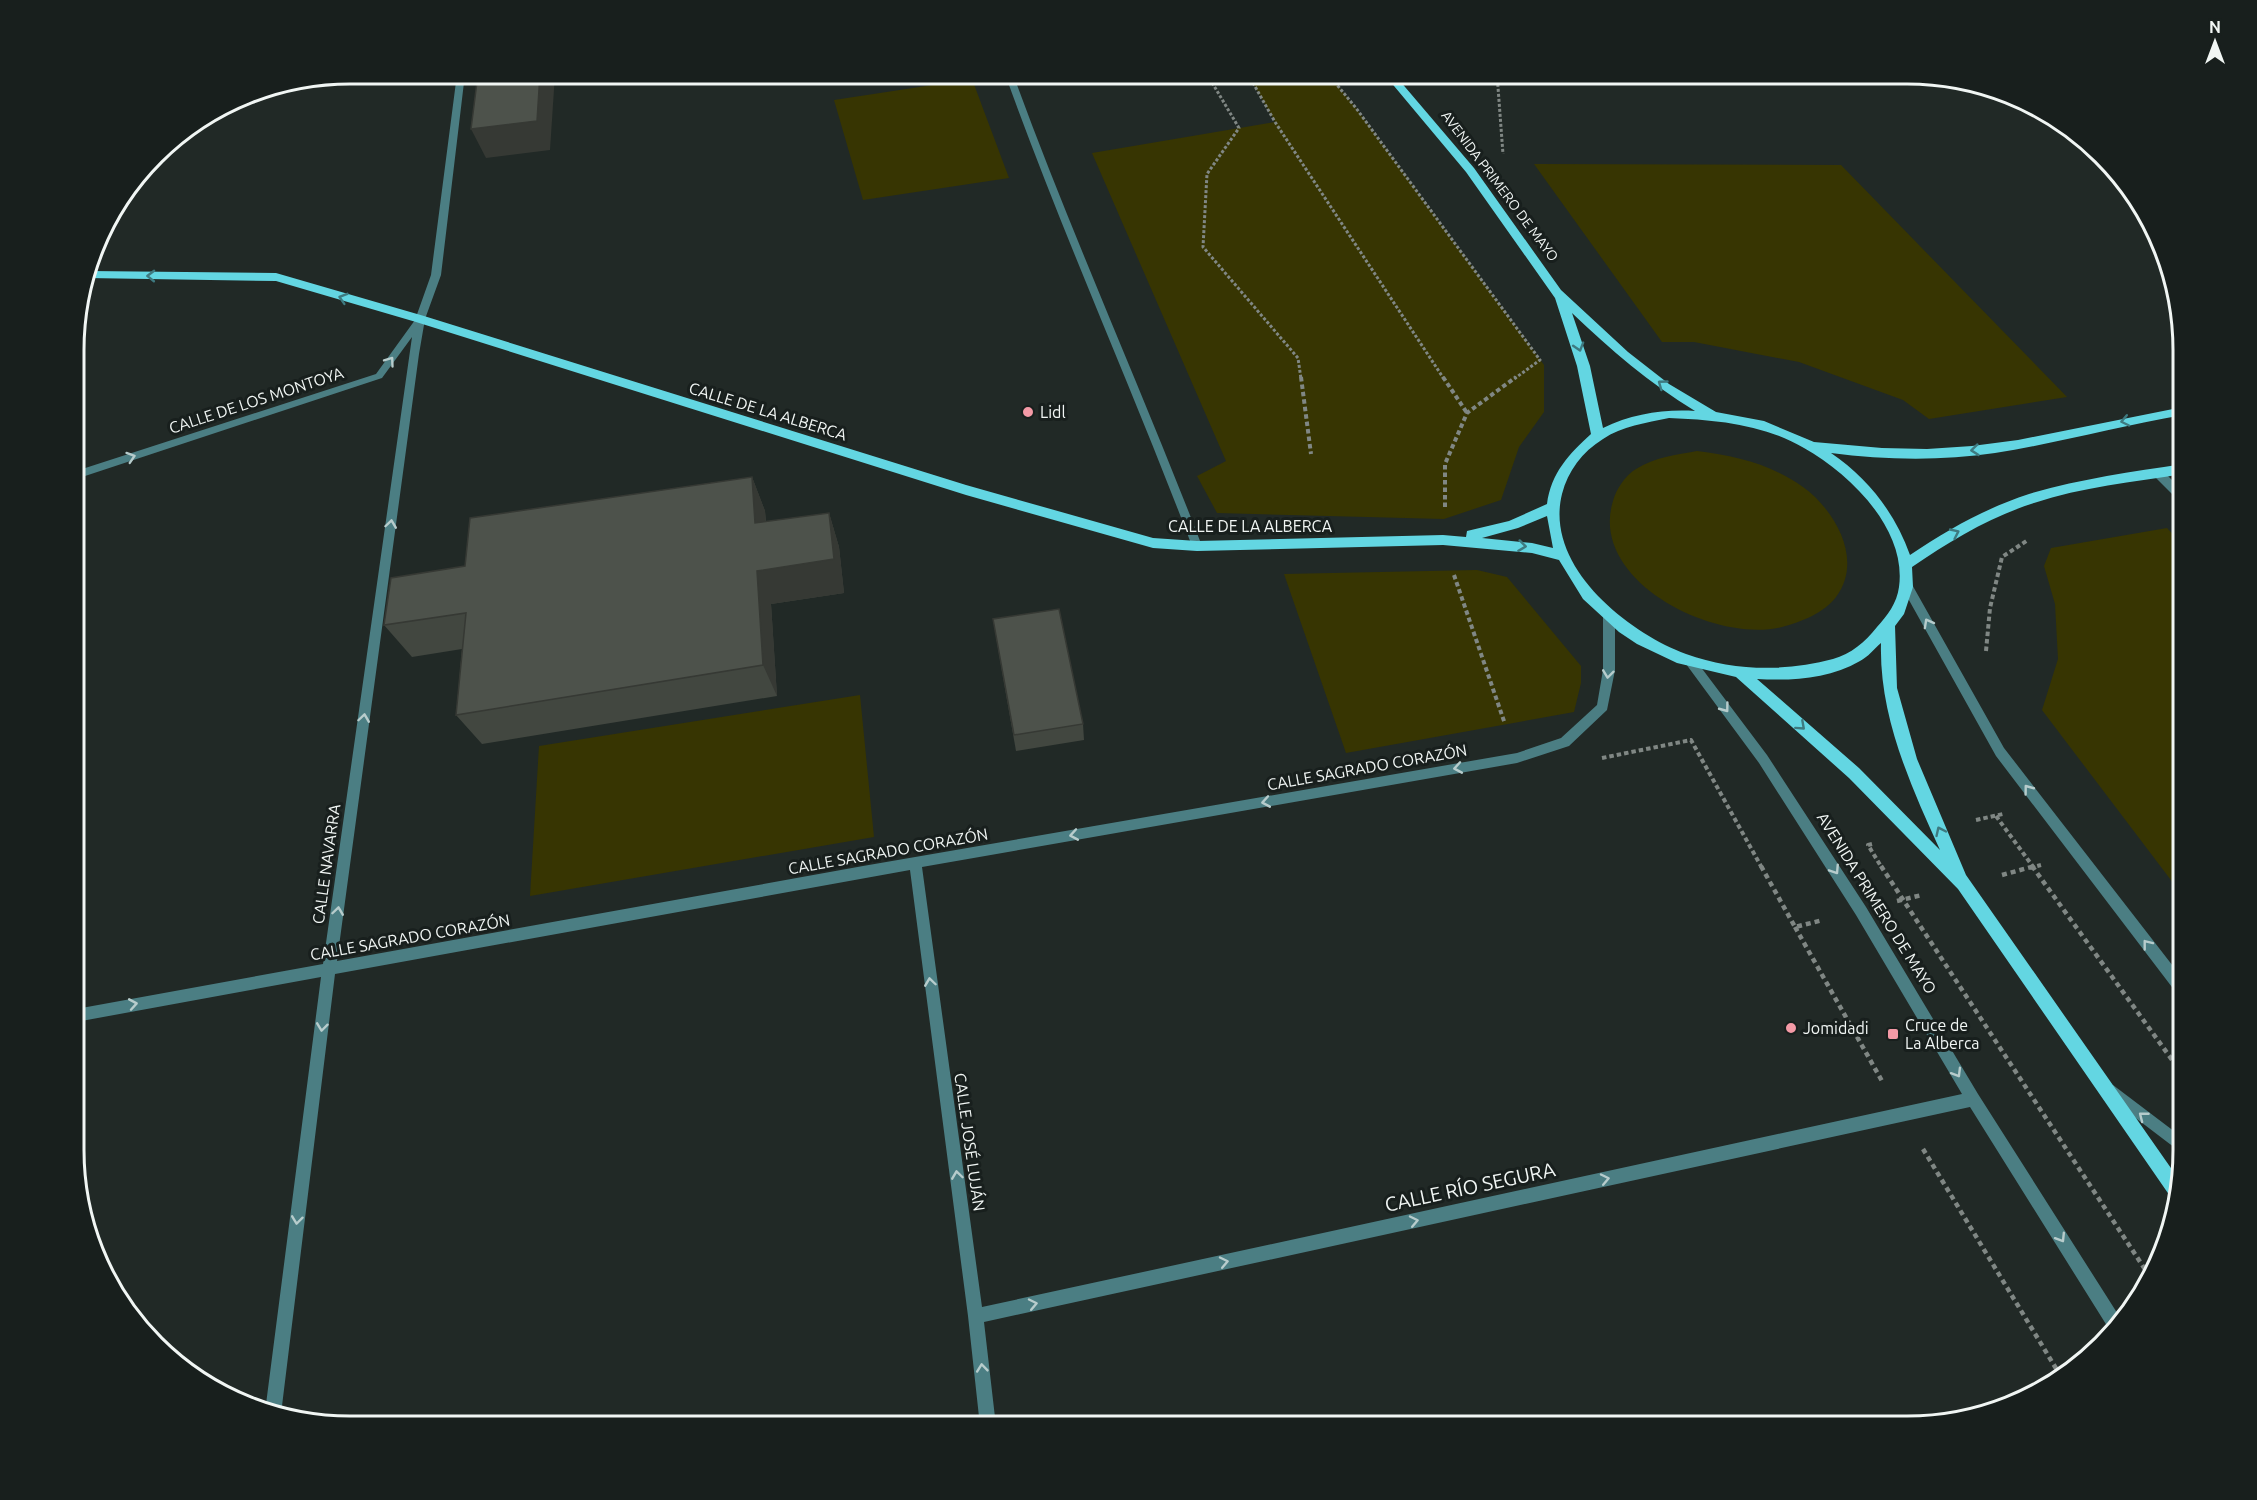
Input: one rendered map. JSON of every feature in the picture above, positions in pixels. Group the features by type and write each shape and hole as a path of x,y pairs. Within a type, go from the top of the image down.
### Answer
{"main road":[{"name":"AVENIDA PRIMERO DE MAYO","path":"1397,84 1470,170 1557,293 1624,355 1665,387 1711,414"},
{"name":"CALLE DE LA ALBERCA","path":"95,275 276,277 420,319 1086,525 1154,543 1197,546 1443,540 1532,548 1562,555"},
{"name":"AVENIDA PRIMERO DE MAYO","path":"1557,293 1575,335 1585,367 1598,436"},
{"path":"1809,445 1876,453 1951,453 2032,442 2173,413"},
{"path":"1669,414 1711,414 1761,425 1809,445 1838,464 1864,486 1884,510 1898,537 1906,564 1906,584 1901,607 1889,628 1854,658 1802,674 1741,674 1690,662 1647,642 1609,616 1579,583 1562,555 1554,531 1553,507 1557,486 1566,466 1580,450 1598,436 1630,421 1669,414"},
{"path":"1906,564 1945,537 2016,504 2051,493 2173,471"},
{"name":"CALLE DE LA ALBERCA","path":"1443,540 1513,526 1553,507"},
{"path":"1889,628 1890,686 1899,729 1964,884"},
{"path":"1741,674 1816,739 1916,834 1964,884 2171,1183"}],"street":[{"path":"420,319 436,275 460,84"},
{"path":"1012,84 1039,160 1174,484 1197,546"},
{"name":"CALLE DE LOS MONTOYA","path":"84,472 380,376 420,319"},
{"name":"CALLE NAVARRA","path":"274,1405 329,969 420,319"},
{"path":"2158,473 2173,488"},
{"path":"1906,584 2000,752 2173,977"},
{"name":"CALLE SAGRADO CORAZÓN","path":"84,1014 915,863 1517,758 1565,742 1603,707 1609,670 1609,616"},
{"name":"AVENIDA PRIMERO DE MAYO","path":"1690,662 1763,759 1862,911 1973,1099 2112,1319"},
{"name":"CALLE JOSÉ LUJÁN","path":"915,863 976,1316 987,1416"},
{"path":"2103,1085 2173,1139"},
{"name":"CALLE RÍO SEGURA","path":"976,1316 1973,1099"}],"path":[{"path":"1213,84 1239,128 1206,174 1203,248 1298,358 1311,454"},
{"path":"1254,84 1275,122 1467,413"},
{"path":"1336,84 1540,360 1467,413 1445,464 1443,540 1517,758"},
{"path":"1470,170 1503,154 1498,84"},
{"path":"1985,659 1990,608 2002,557 2036,535"},
{"path":"1599,758 1691,740 1902,1114 2056,1370"},
{"path":"1939,828 1996,816 2173,1061"},
{"path":"1916,834 1868,845 2145,1269"},
{"path":"1795,927 2078,855"}],"shaded area":[{"path":"939,84 974,84 1009,178 863,200 834,100"},
{"path":"1254,84 1336,84 1544,365 1544,412 1519,447 1501,500 1444,519 1217,513 1197,476 1226,461 1092,153 1275,122"},
{"path":"1534,164 1841,165 2067,397 1929,419 1903,400 1799,362 1694,342 1662,342"},
{"path":"1697,451 1753,462 1778,472 1803,487 1826,509 1842,537 1847,567 1844,583 1831,603 1804,620 1782,627 1754,630 1724,626 1692,616 1663,600 1638,581 1619,557 1610,530 1616,492 1629,475 1643,465 1666,457"},
{"path":"2167,528 2173,534 2173,883 2042,710 2058,659 2055,604 2044,566 2051,548"},
{"path":"1477,570 1507,577 1581,666 1581,683 1574,712 1346,753 1284,574"},
{"path":"860,695 874,837 530,896 539,746"}],"building":[{"path":"477,84 539,84 537,121 471,129"},
{"path":"752,477 755,523 829,513 834,559 757,571 763,665 456,715 466,613 384,625 391,578 465,566 470,518"},
{"path":"1059,609 1083,724 1014,735 993,619"}],"place":[{"name":"Lidl","path":"1028,412"},
{"name":"Jomidadi","path":"1791,1028"},
{"name":"Cruce de La Alberca","path":"1893,1034"}]}
